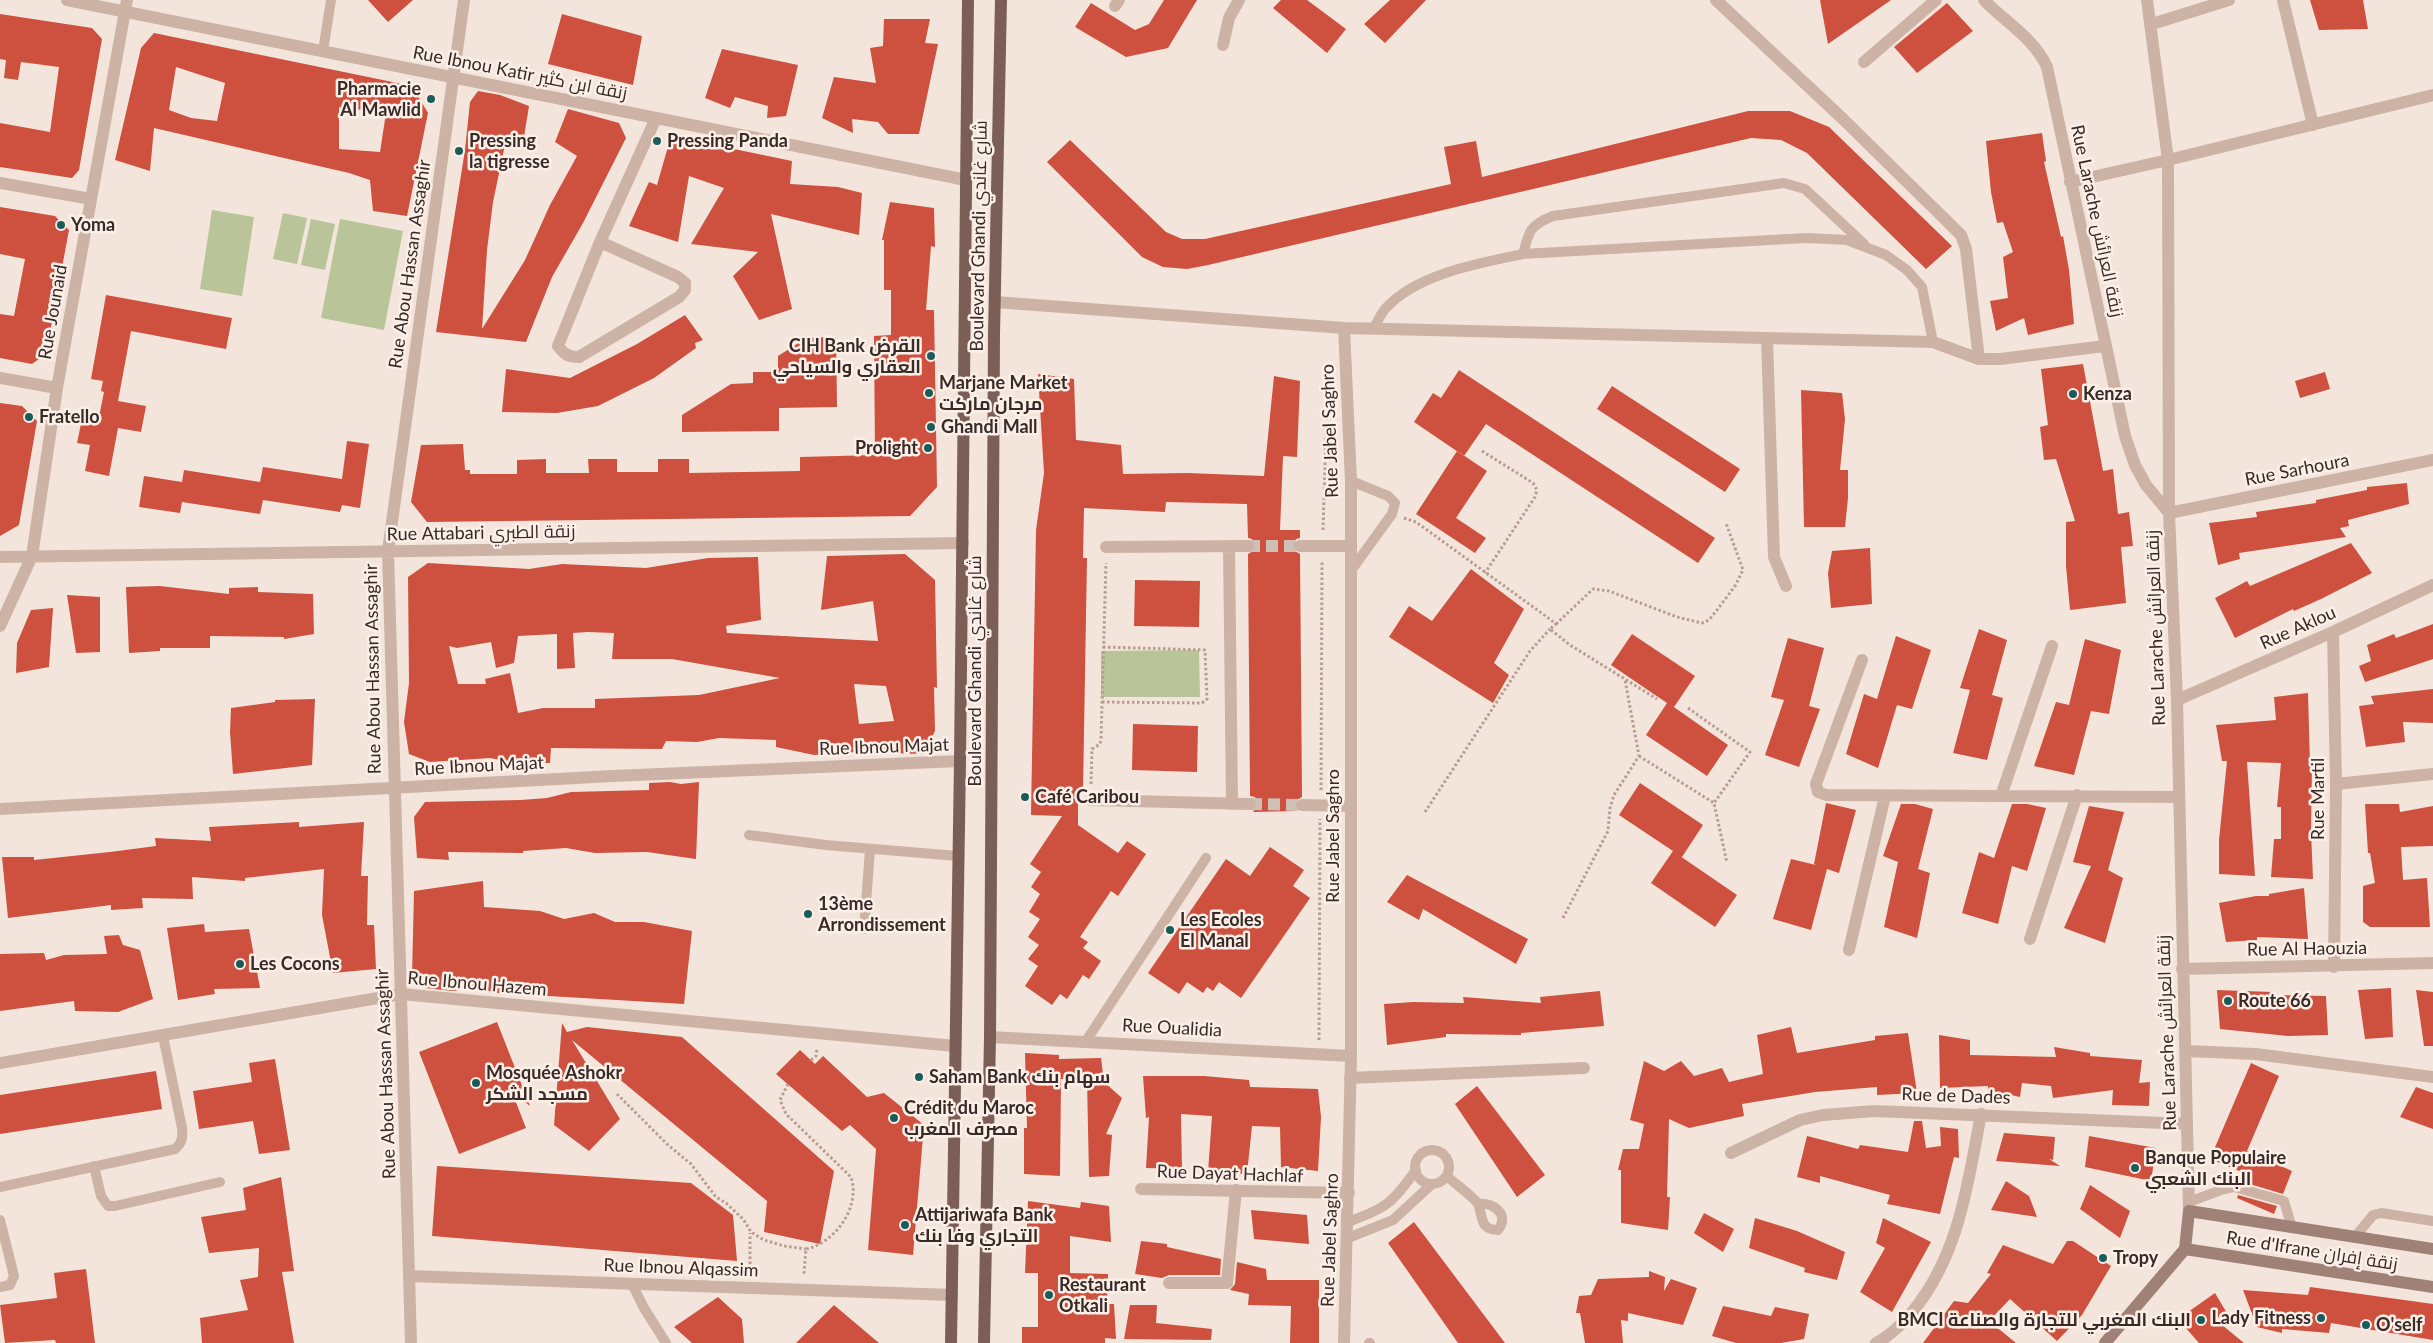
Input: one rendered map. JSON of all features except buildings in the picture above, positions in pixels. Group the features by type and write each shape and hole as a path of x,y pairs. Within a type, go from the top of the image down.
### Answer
{"main road":[{"name":"Boulevard Ghandi شارع غاندي","path":"951,1343 960,761 968,0"},
{"name":"Boulevard Ghandi شارع غاندي","path":"984,1343 990,1037 995,302 1000,0"}],"street":[{"name":"Rue Ibnou Katir زنقة ابن كثير","path":"66,0 126,6 323,51 966,180"},
{"name":"Rue Abou Hassan Assaghir","path":"411,1343 388,552 464,0"},
{"path":"1223,46 1229,18 1239,0"},
{"path":"1716,0 1844,119 1961,235 1966,249 1979,359"},
{"path":"1864,62 1936,0"},
{"name":"Rue Larache زنقة العرائش","path":"1984,0 2041,53 2047,67 2125,436 2135,465 2146,485 2169,513 2177,700 2189,1207"},
{"path":"2147,0 2152,24 2168,160 2169,513"},
{"path":"2152,24 2229,0"},
{"path":"2283,0 2313,125"},
{"name":"Rue Jounaid","path":"0,626 32,556 57,388 126,6"},
{"path":"2070,182 2433,95"},
{"path":"600,242 678,277 685,283 685,290 679,296 579,357 571,357 564,354 558,346 600,242 656,118"},
{"path":"0,183 91,199"},
{"path":"995,302 1344,328 1933,342 1979,359 2000,359 2105,346"},
{"name":"Rue Jabel Saghro","path":"1344,328 1351,481 1351,1056 1344,1343"},
{"path":"1767,339 1774,557 1786,586"},
{"path":"0,378 57,388"},
{"name":"Rue Sarhoura","path":"2169,513 2433,460"},
{"name":"Rue Attabari زنقة الطبري","path":"0,556 962,543"},
{"path":"1229,546 1232,804"},
{"path":"1106,547 1248,546"},
{"path":"1300,546 1350,546"},
{"name":"Rue Aklou","path":"2177,700 2333,632 2433,585"},
{"name":"Rue Martil","path":"2333,632 2336,784 2334,966"},
{"path":"2001,796 2052,646"},
{"path":"1862,660 1816,784 1818,792 1826,795 1885,796 2077,795 2178,797"},
{"name":"Rue Ibnou Majat","path":"0,809 394,789 623,775 960,761"},
{"path":"2336,784 2433,774"},
{"path":"2030,939 2077,795"},
{"path":"1849,950 1885,796"},
{"path":"1091,800 1250,804"},
{"path":"1302,805 1351,806"},
{"name":"Rue Al Haouzia","path":"2182,969 2433,963"},
{"name":"Rue Ibnou Hazem","path":"0,1063 401,994 955,1046"},
{"name":"Rue Oualidia","path":"990,1037 1351,1056"},
{"path":"2186,1051 2256,1054 2433,1077"},
{"path":"1350,1078 1584,1068"},
{"name":"Rue de Dades","path":"1731,1153 1800,1120 1823,1115 1874,1111 2187,1124"},
{"path":"1876,1343 1904,1322 1928,1293 1943,1263 1957,1229 1965,1198 1981,1114"},
{"name":"Rue Dayat Hachlaf","path":"1141,1189 1236,1190 1322,1194 1349,1193"},
{"path":"1169,1283 1227,1283 1236,1190"},
{"path":"2105,1343 2185,1249 2189,1207"},
{"name":"Rue d'Ifrane زنقة إفران","path":"2189,1207 2292,1228 2433,1250"},
{"name":"Rue d'Ifrane زنقة إفران","path":"2185,1249 2433,1287"},
{"name":"Rue Ibnou Alqassim","path":"409,1276 952,1295"}],"lane":[{"path":"323,51 331,0"},
{"path":"1523,254 1530,230 1540,221 1553,216 1784,183 1806,189 1866,246"},
{"path":"1373,329 1385,309 1421,284 1447,273 1523,254 1771,238 1847,240 1886,255 1907,270 1922,287 1933,342"},
{"path":"1350,572 1392,514 1395,503 1388,496 1351,481"},
{"path":"749,835 870,850 958,856"},
{"path":"864,929 870,850"},
{"path":"1086,1041 1206,858"},
{"path":"0,1187 174,1149 180,1144 183,1137 182,1128 163,1036"},
{"path":"1348,1238 1393,1220 1432,1184 1443,1181 1449,1166 1448,1160 1435,1150 1420,1155 1416,1165 1419,1177 1432,1184"},
{"path":"94,1166 101,1196 108,1206 220,1182"},
{"path":"1348,1222 1384,1208 1400,1193 1416,1170"},
{"path":"1446,1176 1478,1204"},
{"path":"2189,1207 2220,1190 2234,1187 2284,1201 2292,1228"},
{"path":"2355,1237 2373,1215 2381,1212 2433,1221"},
{"path":"0,1220 14,1276 10,1285 0,1287"},
{"path":"632,1284 644,1308 666,1343"}],"path":[{"path":"1319,1054 1322,546 1328,367"},
{"path":"1482,451 1533,483 1538,490 1535,498 1486,574"},
{"path":"1392,514 1416,522 1556,624"},
{"path":"1425,812 1530,651 1550,629 1593,589 1610,590 1677,617 1702,623 1709,620 1736,586 1743,570 1726,523"},
{"path":"1091,800 1092,749 1100,744 1101,740 1106,547"},
{"path":"1550,629 1570,645 1657,699"},
{"path":"1102,702 1202,703 1207,699 1205,650 1103,647"},
{"path":"1563,918 1608,831 1610,808 1614,795 1639,756 1625,679"},
{"path":"1688,708 1750,752 1714,803"},
{"path":"1639,756 1714,803 1727,863"},
{"path":"750,1232 764,1240 784,1246 806,1248 819,1246 842,1224 850,1212 854,1187 851,1177 786,1114 780,1100 788,1084"},
{"path":"617,1094 668,1145 691,1164 716,1197 743,1218 750,1232 749,1288"},
{"path":"802,1290 806,1248"}],"green space":[{"path":"212,210 254,217 242,296 200,289"},
{"path":"283,213 307,218 297,264 273,259"},
{"path":"311,219 335,224 325,270 301,265"},
{"path":"340,219 403,231 384,330 321,318"},
{"path":"1199,650 1200,697 1101,697 1101,651"}],"tunnel":[{"path":"1248,546 1300,546"},
{"path":"1250,804 1302,805"}],"place":[{"name":"Pharmacie Al Mawlid","path":"431,99"},
{"name":"Pressing Panda","path":"657,141"},
{"name":"Pressing la tigresse","path":"459,151"},
{"name":"Yoma","path":"61,225"},
{"name":"CIH Bank القرض العقاري والسياحي","path":"931,356"},
{"name":"Marjane Market مرجان ماركت","path":"929,393"},
{"name":"Kenza","path":"2073,394"},
{"name":"Fratello","path":"29,417"},
{"name":"Ghandi Mall","path":"931,427"},
{"name":"Prolight","path":"928,448"},
{"name":"Café Caribou","path":"1025,797"},
{"name":"13ème Arrondissement","path":"808,914"},
{"name":"Les Ecoles El Manal","path":"1170,930"},
{"name":"Les Cocons","path":"240,964"},
{"name":"Route 66","path":"2228,1001"},
{"name":"Saham Bank سهام بنك","path":"919,1077"},
{"name":"Mosquée Ashokr مسجد الشكر","path":"476,1083"},
{"name":"Crédit du Maroc مصرف المغرب","path":"894,1118"},
{"name":"Banque Populaire البنك الشعبي","path":"2135,1168"},
{"name":"Attijariwafa Bank التجاري وفا بنك","path":"905,1225"},
{"name":"Tropy","path":"2103,1258"},
{"name":"Restaurant Otkali","path":"1049,1295"},
{"name":"Lady Fitness","path":"2321,1318"},
{"name":"BMCI البنك المغربي للتجارة والصناعة","path":"2201,1320"},
{"name":"O'self","path":"2366,1325"}]}
